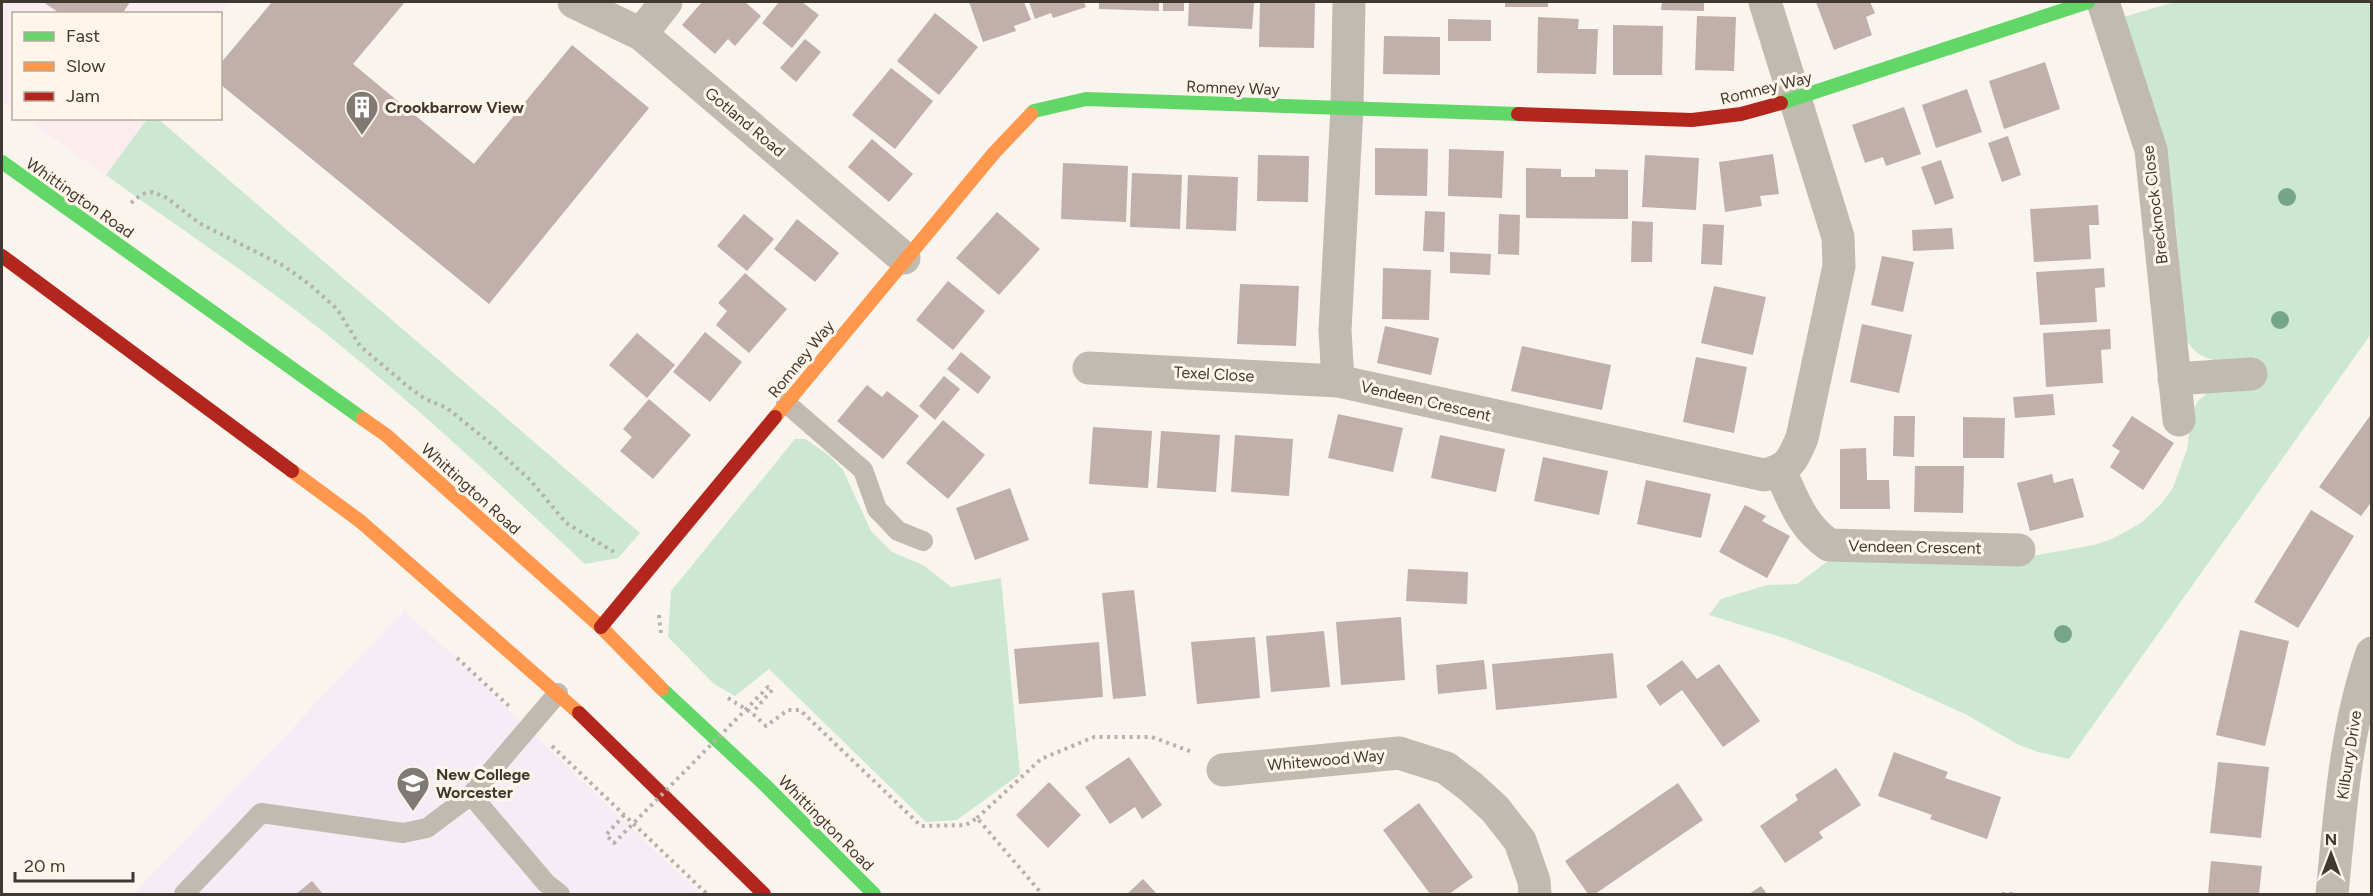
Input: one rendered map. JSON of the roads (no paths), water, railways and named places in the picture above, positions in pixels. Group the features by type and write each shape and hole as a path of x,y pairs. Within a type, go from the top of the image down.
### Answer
{"main road":[{"name":"Romney Way","path":"601,627 904,258 994,153 1034,111 1086,99 1692,120 1741,114 1797,99 2088,2"},
{"name":"Whittington Road","path":"2,162 386,435 601,627 688,715 765,786 874,894"},
{"path":"2,256 360,521 558,693 657,787 764,894"}],"street":[{"name":"Gotland Road","path":"574,2 640,34 904,258"},
{"path":"640,34 666,2"},
{"name":"Vendeen Crescent","path":"1349,2 1347,108 1335,330 1338,381 1764,475 1780,471 1806,525 1829,545 2019,550"},
{"path":"1765,2 1838,237 1839,266 1802,438 1792,460 1780,471"},
{"name":"Brecknock Close","path":"2103,2 2151,150 2179,420"},
{"name":"Texel Close","path":"1089,368 1338,381"},
{"path":"2175,379 2251,374"},
{"name":"Kilbury Drive","path":"2332,894 2343,794 2358,699 2372,653"},
{"name":"Whitewood Way","path":"1223,770 1399,753 1446,768 1495,809 1520,841 1534,881 1535,894"}],"lane":[{"path":"786,403 863,470 877,509 898,531 923,541"},
{"path":"184,894 261,813 403,833 427,828 471,795 558,693"},
{"path":"471,795 546,883 560,894"}],"place":[{"name":"Crookbarrow View","path":"362,136"},
{"name":"New College Worcester","path":"413,812"}]}
